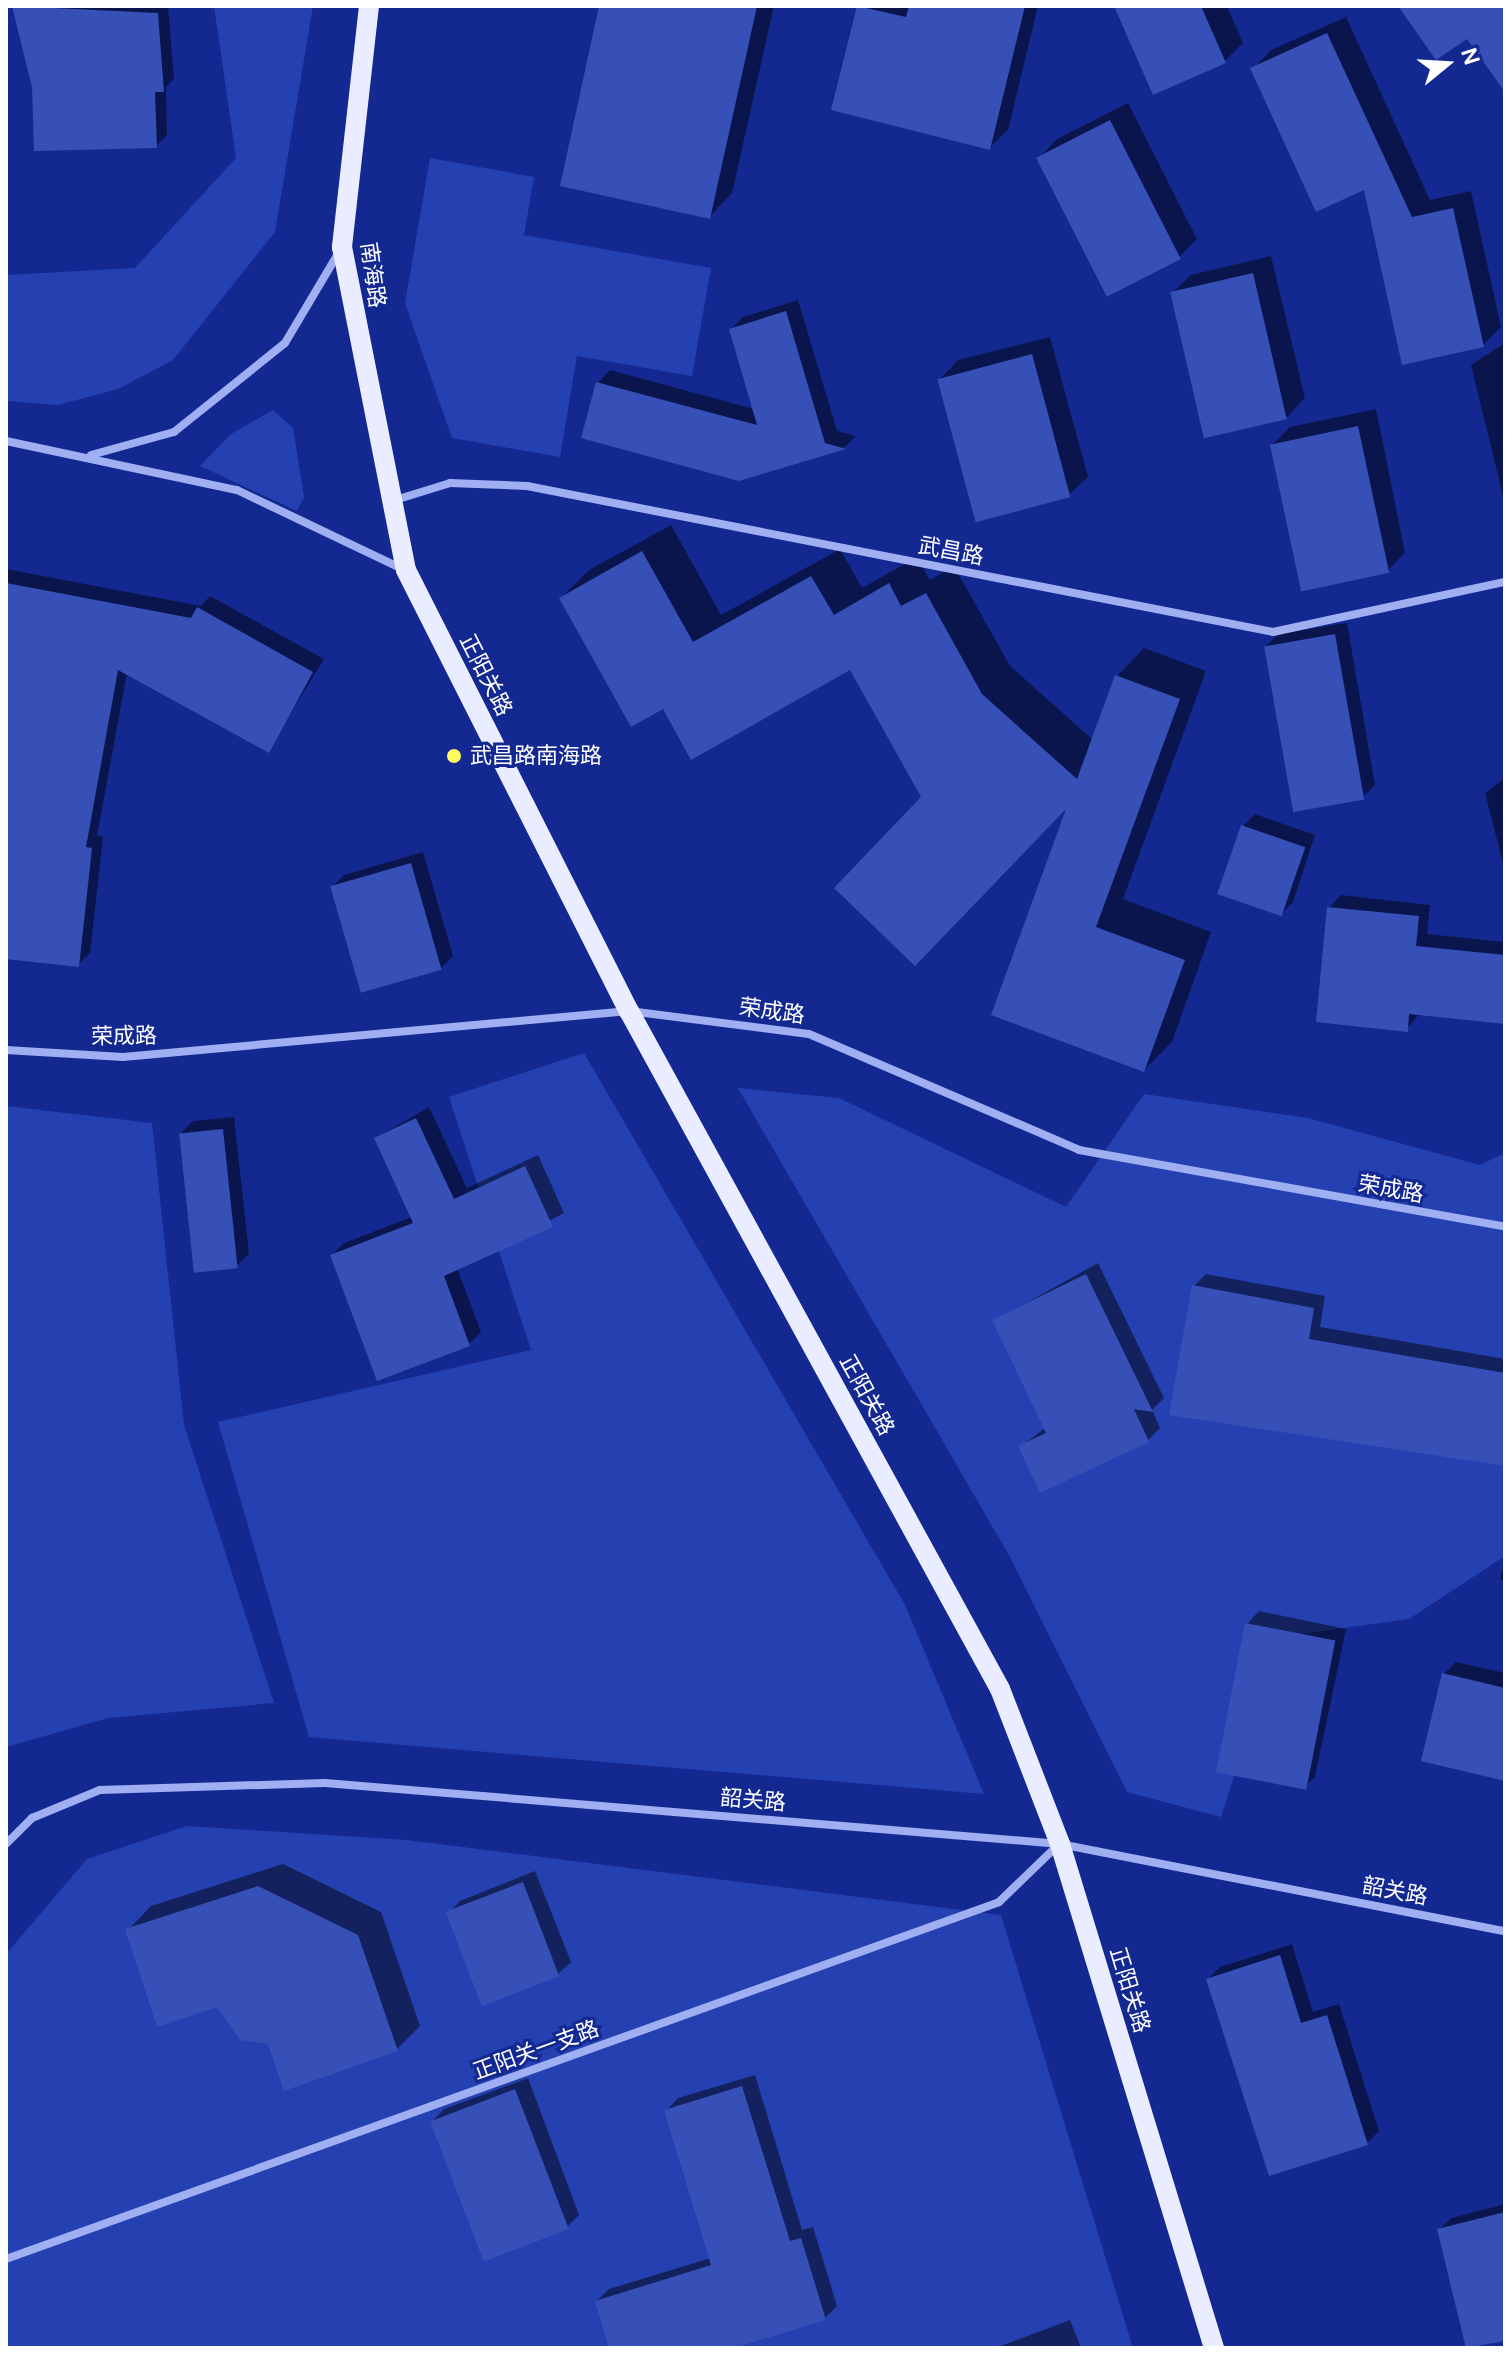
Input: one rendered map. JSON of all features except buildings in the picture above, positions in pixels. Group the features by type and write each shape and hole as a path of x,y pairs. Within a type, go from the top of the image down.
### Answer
{"main road":[{"name":"南海路","path":"369,6 342,247 390,502"},
{"name":"正阳关路","path":"390,502 406,570 629,1011 1000,1689 1060,1844 1214,2348"}],"street":[{"path":"90,455 174,432 285,343 342,247"},
{"path":"6,441 90,455 237,490 406,570"},
{"name":"武昌路","path":"390,502 450,483 527,486 1273,632 1505,582"},
{"name":"荣成路","path":"6,1050 123,1057 629,1011 809,1034 1079,1150 1505,1227"},
{"name":"韶关路","path":"6,1844 32,1818 100,1790 325,1783 1060,1844 1505,1931"},
{"name":"正阳关一支路","path":"6,2259 999,1902 1060,1844"}],"shaded area":[{"path":"214,6 313,6 275,232 173,360 118,389 58,405 6,401 6,275 135,268 236,158"},
{"path":"430,158 534,177 524,235 711,268 692,376 577,356 560,457 452,438 405,303"},
{"path":"273,410 293,428 304,497 297,511 200,466 231,434"},
{"path":"584,1053 905,1605 984,1794 309,1737 218,1422 531,1350 449,1097"},
{"path":"738,1088 839,1098 1066,1207 1144,1094 1308,1118 1480,1165 1505,1153 1505,1556 1409,1619 1279,1637 1221,1817 1127,1792 1010,1557"},
{"path":"6,1106 152,1123 184,1425 274,1703 108,1718 6,1747"},
{"path":"187,1826 407,1840 1001,1915 1133,2348 6,2348 6,1954 87,1859"}],"place":[{"name":"武昌路南海路","path":"454,756"}]}
